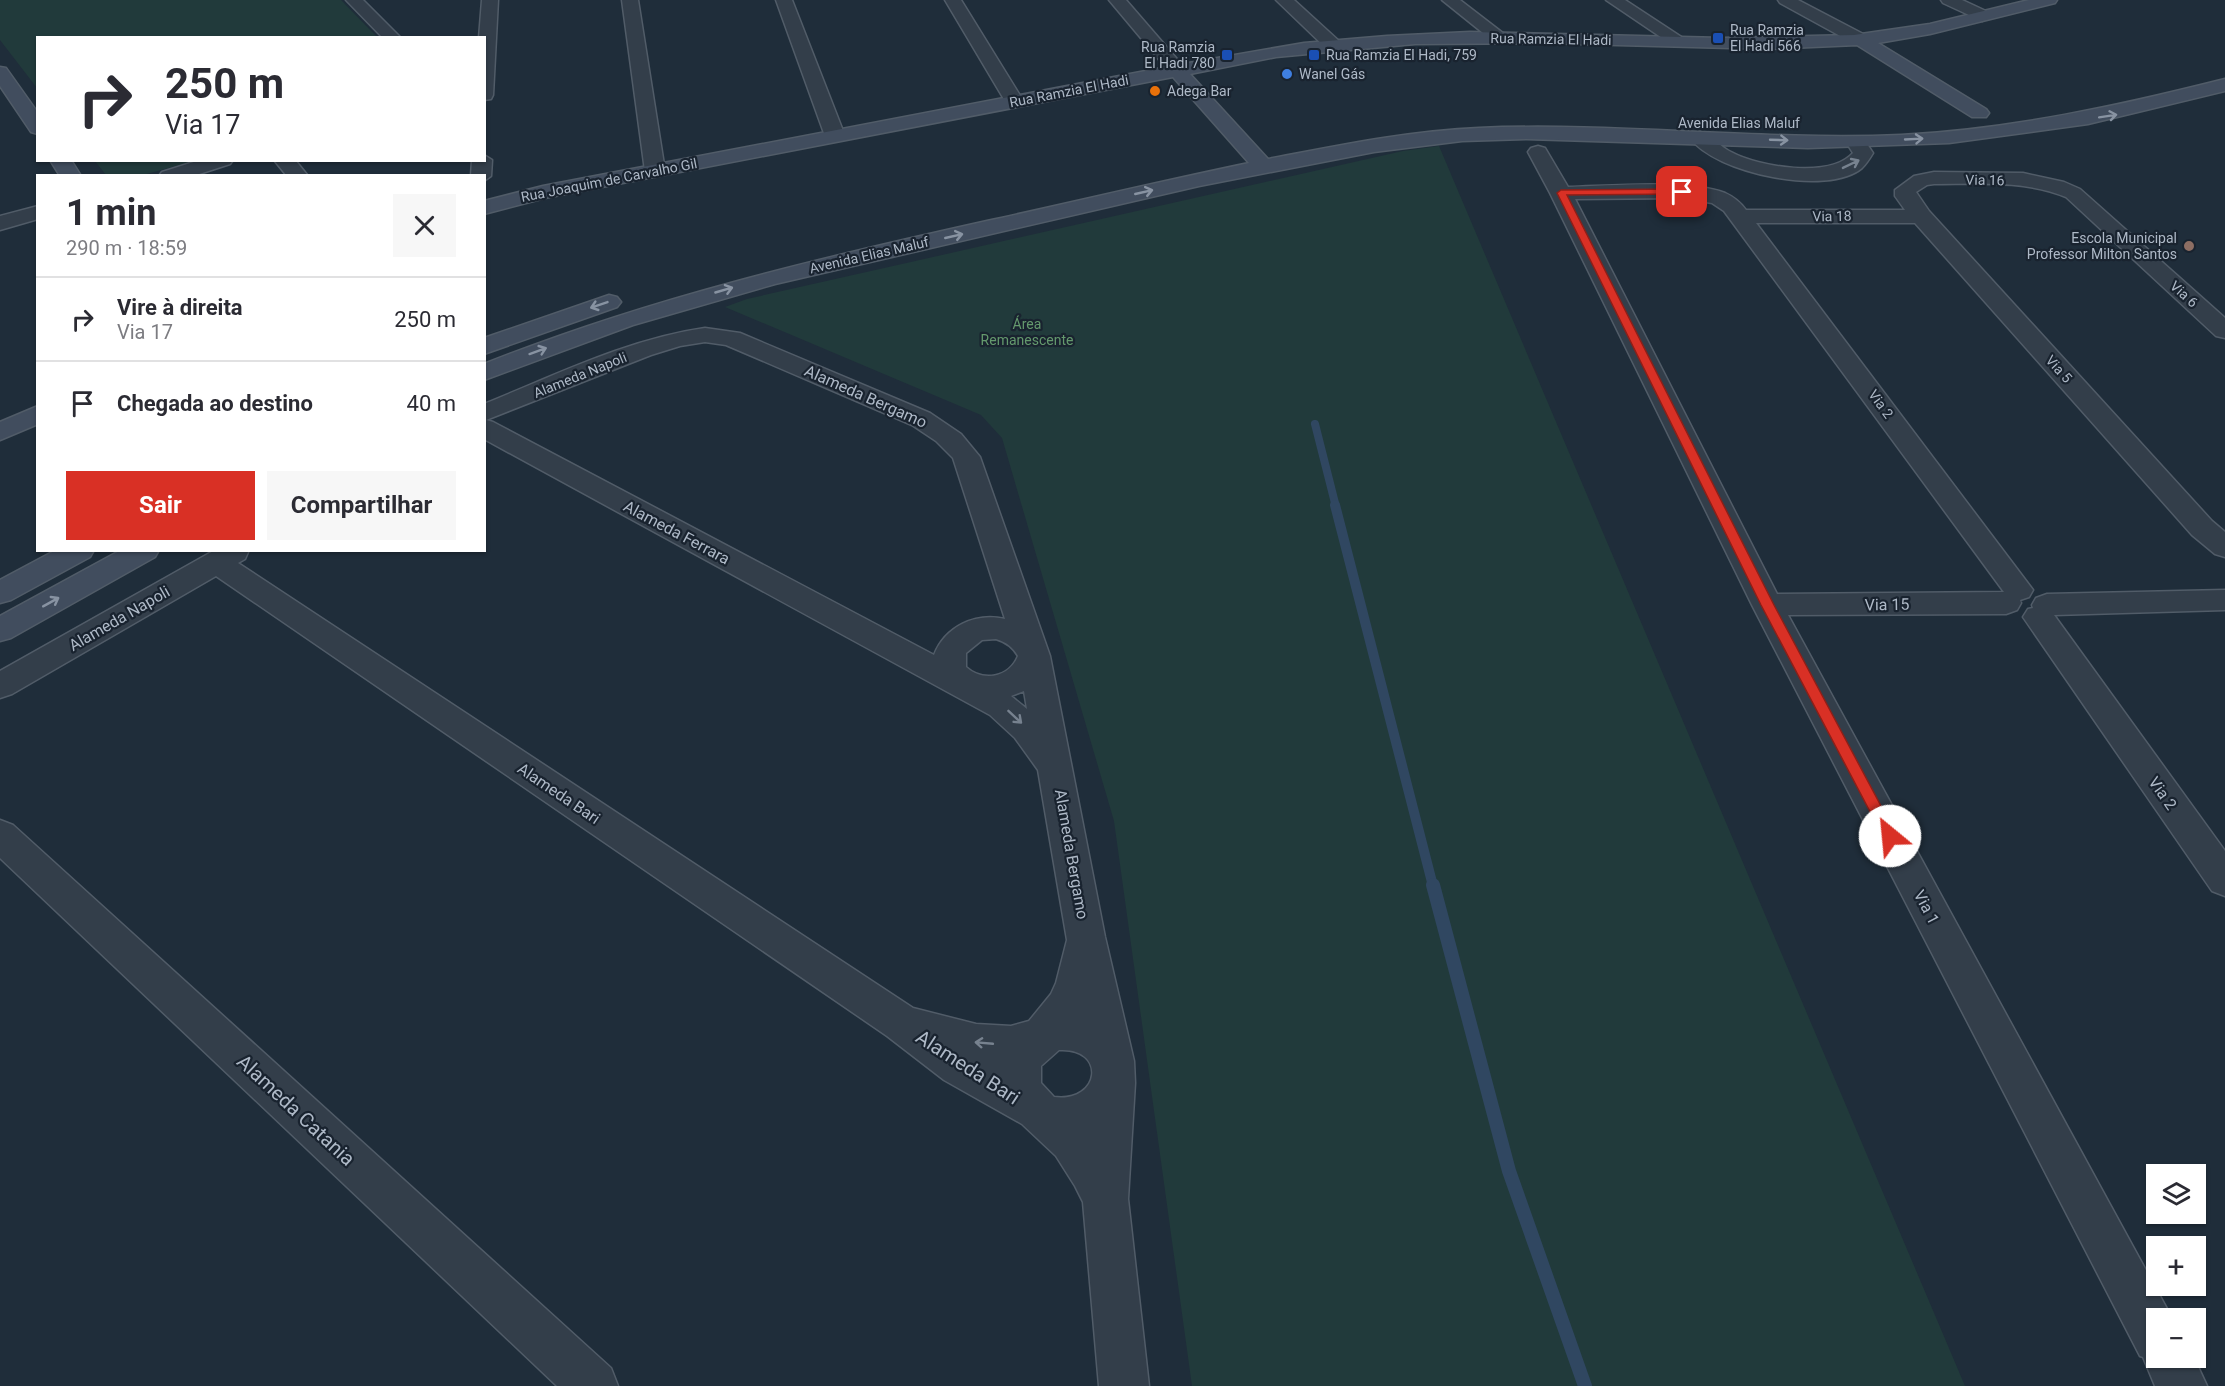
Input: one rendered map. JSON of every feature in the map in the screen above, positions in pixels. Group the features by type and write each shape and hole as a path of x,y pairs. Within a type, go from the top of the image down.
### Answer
{"street":[{"path":"354,0 391,36"},
{"path":"486,39 490,0"},
{"path":"630,0 655,171"},
{"path":"784,0 835,136"},
{"path":"953,0 1015,102"},
{"path":"1116,0 1255,158"},
{"path":"1284,0 1333,45"},
{"path":"1450,0 1499,38"},
{"path":"1614,0 1680,42"},
{"path":"1786,0 1859,39 1979,113"},
{"path":"1949,0 1982,16"},
{"name":"Rua Ramzia El Hadi","path":"735,156 1177,70 1276,52 1333,45 1434,38 1790,43 1859,39 1928,28 2049,0"},
{"path":"0,72 36,125"},
{"name":"Avenida Elias Maluf","path":"718,270 1255,158 1477,134 1571,134 1856,142 1942,137 2116,114 2225,85"},
{"path":"2078,101 2099,97"},
{"path":"1946,116 2001,111"},
{"name":"Avenida Elias Maluf","path":"486,372 533,352 636,316 740,286 1367,128 1521,118 1764,124 1811,123"},
{"path":"1764,124 1705,129 1700,131 1700,138 1726,157 1790,195 1821,173 1846,168 1860,160 1863,153 1856,142 1834,122"},
{"name":"Via 1","path":"1538,152 1561,193 1767,605 2146,1318"},
{"name":"Rua Joaquim de Carvalho Gil","path":"486,207 543,192 735,156"},
{"path":"176,174 216,162"},
{"path":"286,162 296,174"},
{"path":"1821,173 1842,203"},
{"name":"Via 16","path":"1910,186 1921,180 1934,178 2036,181 2060,187"},
{"name":"Via 5","path":"1910,186 1905,190 1906,196 1921,216 2202,528 2225,547"},
{"name":"Via 6","path":"2060,187 2073,193 2225,331"},
{"name":"Via 2","path":"1561,193 1702,193 1732,206 1743,217 2012,597"},
{"name":"Via 18","path":"1743,217 1790,195 1921,216"},
{"path":"0,223 36,213"},
{"path":"486,345 628,296"},
{"name":"Alameda Bergamo","path":"677,339 705,335 731,338 941,430 956,443 966,457 1034,656 1086,937 1114,1072 1105,1199 1124,1386"},
{"name":"Alameda Napoli","path":"486,412 642,350 677,339"},
{"path":"0,432 36,415"},
{"name":"Alameda Ferrara","path":"486,429 869,636 967,685"},
{"path":"0,593 76,552"},
{"path":"0,630 141,552"},
{"name":"Alameda Napoli","path":"0,686 227,556"},
{"name":"Alameda Bari","path":"227,556 901,1023 959,1066 1037,1110"},
{"path":"970,633 996,628 1014,632 1026,641 1034,656 1030,666 1020,678 1004,686 985,688 967,685 954,675 949,662 951,648 970,633 1003,570"},
{"path":"2012,597 2017,612 2225,600"},
{"name":"Via 15","path":"1767,605 2012,597"},
{"name":"Via 2","path":"2043,611 2225,880"},
{"name":"Alameda Ferrara","path":"869,636 970,633"},
{"name":"Alameda Bergamo","path":"967,685 1002,706 1027,729 1057,771"},
{"name":"Alameda Catania","path":"0,835 593,1386"},
{"name":"Alameda Bergamo","path":"1042,1036 1069,999 1076,983 1086,937"},
{"name":"Alameda Bari","path":"901,1023 976,1043 1011,1045 1042,1036"},
{"path":"1074,1029 1090,1034 1103,1044 1114,1072 1102,1104 1081,1117 1056,1118 1037,1110 1024,1096 1019,1078 1021,1061 1029,1046 1042,1036 1057,1030 1074,1029"},
{"name":"Alameda Bergamo","path":"1037,1110 1071,1141 1091,1171 1105,1199"},
{"path":"2172,1368 2182,1386"}],"green space":[{"path":"0,0 341,0 376,36 36,36 36,87 0,40"},
{"name":"Área Remanescente","path":"1439,146 1965,1386 1192,1386 1114,821 1002,438 981,415 725,307 747,299 1403,151"},
{"path":"96,162 190,162 147,174 105,174"}],"waterway":[{"path":"1315,424 1336,507"},
{"path":"1335,505 1433,886"},
{"path":"1433,885 1509,1171 1585,1386"}],"place":[{"name":"Rua Ramzia El Hadi 566","path":"1718,38"},
{"name":"Rua Ramzia El Hadi 780","path":"1227,55"},
{"name":"Rua Ramzia El Hadi, 759","path":"1314,55"},
{"name":"Wanel Gás","path":"1287,74"},
{"name":"Adega Bar","path":"1155,91"},
{"name":"Escola Municipal Professor Milton Santos","path":"2189,246"}],"route":[{"path":"1682,192 1561,193 1767,605 1890,836"}]}
